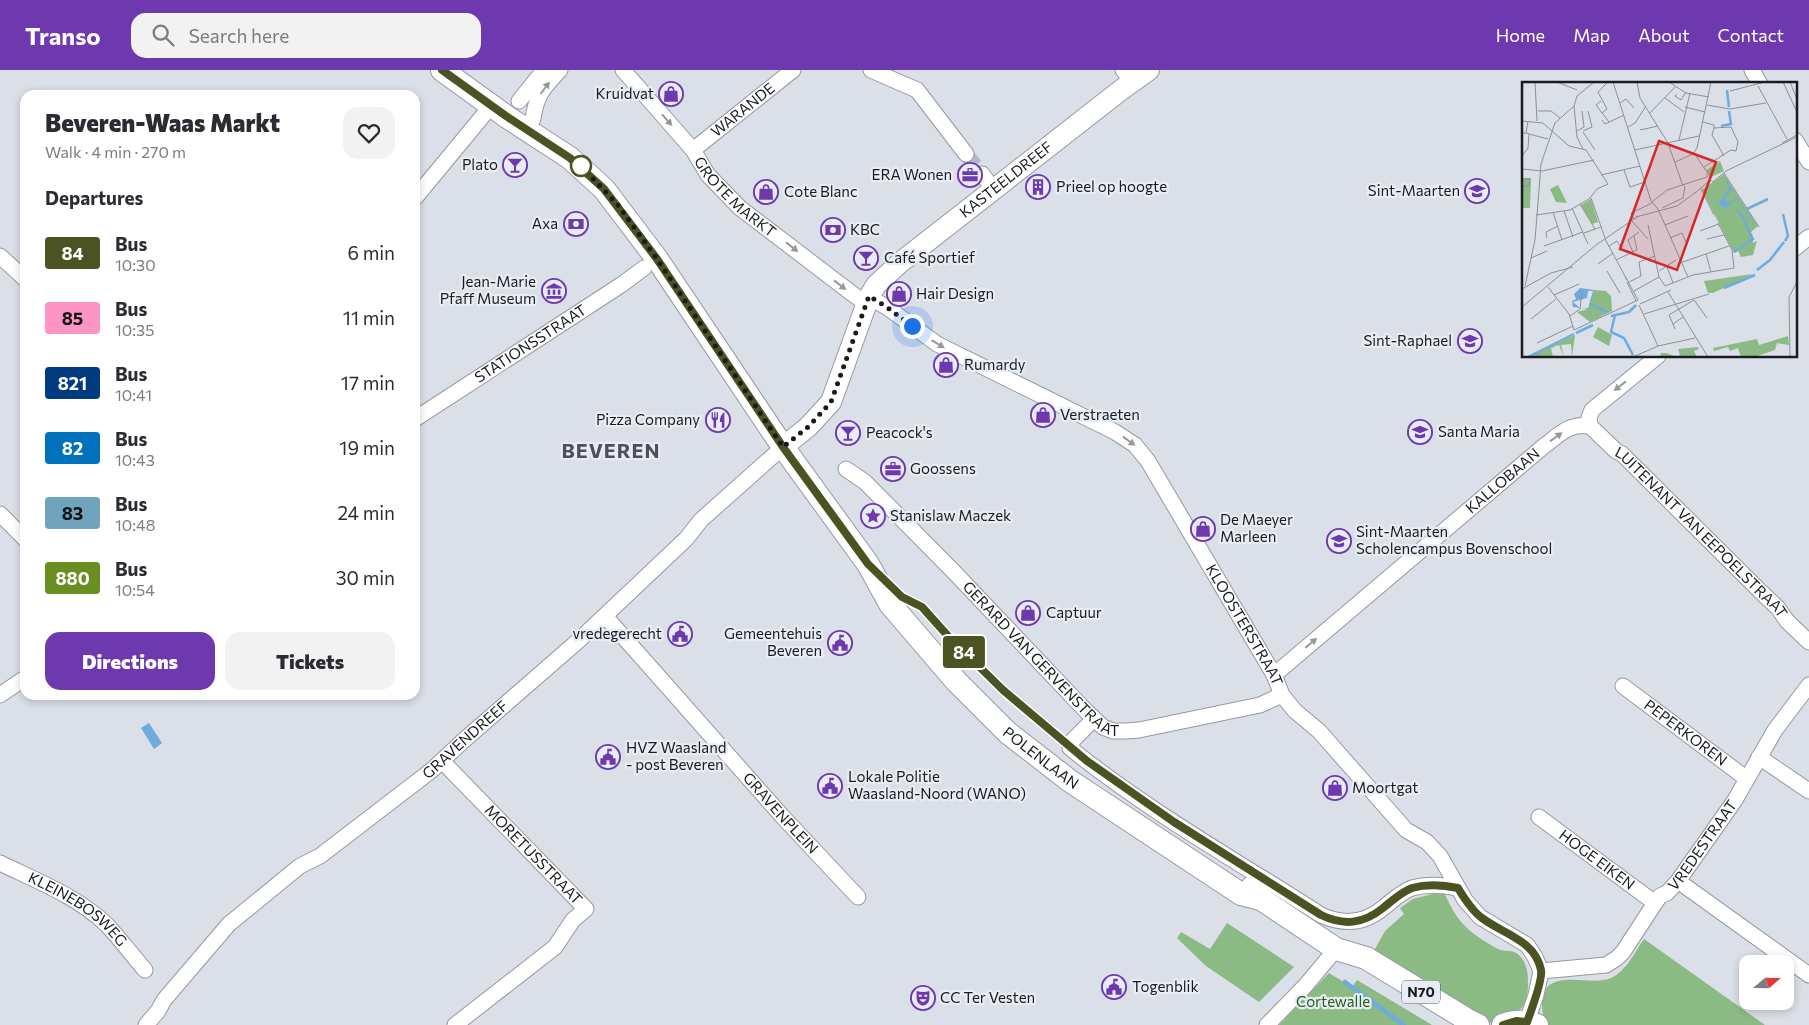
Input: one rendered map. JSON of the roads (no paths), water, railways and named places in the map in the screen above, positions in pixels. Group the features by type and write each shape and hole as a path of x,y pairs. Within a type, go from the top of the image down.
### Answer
{"main road":[{"name":"N70","path":"442,70 533,119 549,132 570,158"},
{"name":"N70","path":"467,70 604,189 651,251 783,447"},
{"name":"POLENLAAN","path":"783,447 868,564 902,597 965,670 1008,713 1114,796 1248,882 1261,899 1336,949 1366,958 1478,1025"},
{"name":"N70","path":"1336,949 1358,971 1446,1025"},
{"path":"1503,1025 1516,1021 1532,1023"}],"street":[{"path":"420,193 504,104 544,70"},
{"path":"533,119 534,109 540,92 560,70"},
{"name":"GROTE MARKT","path":"623,70 693,150 708,175 740,208 854,295 867,300"},
{"name":"WARANDE","path":"693,150 793,70"},
{"path":"871,70 917,90 966,154"},
{"name":"KASTEELDREEF","path":"867,300 876,285 901,262 994,190 1127,76 1150,70"},
{"path":"1752,70 1759,82"},
{"path":"1796,142 1809,162"},
{"path":"982,174 994,190"},
{"path":"1796,247 1809,237"},
{"path":"0,256 20,274"},
{"name":"STATIONSSTRAAT","path":"420,416 621,285 644,268"},
{"path":"783,447 808,427 831,402 867,300"},
{"name":"KLOOSTERSTRAAT","path":"867,300 888,308 937,344 1115,432 1135,445 1148,461 1274,675 1282,696 1319,731 1406,830 1428,842 1446,865 1465,900 1480,917 1527,945 1541,971"},
{"path":"1590,426 1589,418 1592,410 1656,358"},
{"name":"KALLOBAAN","path":"1274,675 1544,446 1573,426 1580,424 1590,426"},
{"name":"LUITENANT VAN EEPOELSTRAAT","path":"1590,426 1616,451 1622,454 1762,592 1778,608 1787,621 1809,642"},
{"name":"GRAVENDREEF","path":"146,1025 158,1011 164,1000 229,924 300,866 320,856 442,761 462,740 606,616 686,539 701,520 783,447"},
{"name":"GERARD VAN GERVENSTRAAT","path":"846,469 865,482 1094,719 1104,727 1113,731 1138,730 1260,705 1282,696"},
{"path":"0,514 20,534"},
{"name":"GRAVENPLEIN","path":"606,616 782,816 858,897"},
{"path":"0,695 20,681"},
{"name":"VREDESTRAAT","path":"1541,971 1606,965 1623,952 1660,896 1667,893 1678,881 1735,800 1775,730 1809,685"},
{"name":"PEPERKOREN","path":"1623,686 1747,779"},
{"name":"POLENLAAN","path":"1094,719 1073,740 1070,748 1115,782 1174,822 1321,915 1334,921 1358,921 1372,916 1397,896 1412,888 1429,885 1458,888"},
{"path":"1759,757 1809,791"},
{"name":"MORETUSSTRAAT","path":"442,761 586,909 573,920 555,947 455,1025"},
{"name":"HOGE EIKEN","path":"1539,817 1655,903"},
{"name":"KLEINEBOSWEG","path":"0,863 67,895 82,906 107,925 144,970"},
{"path":"1678,881 1809,975"},
{"path":"1267,1025 1306,985 1336,949"},
{"path":"1532,1023 1541,971"}],"water":[{"path":"149,723 162,743 154,749 141,728"}],"waterway":[{"path":"1345,982 1404,1025"}],"tunnel":[{"path":"966,154 982,174"}],"place":[{"name":"Kruidvat","path":"671,94"},
{"name":"Plato","path":"515,165"},
{"name":"ERA Wonen","path":"970,175"},
{"name":"Prieel op hoogte","path":"1038,187"},
{"name":"Sint-Maarten","path":"1477,191"},
{"name":"Cote Blanc","path":"766,192"},
{"name":"Axa","path":"576,224"},
{"name":"KBC","path":"833,230"},
{"name":"Café Sportief","path":"866,258"},
{"name":"Jean-Marie Pfaff Museum","path":"554,291"},
{"name":"Hair Design","path":"899,294"},
{"name":"Sint-Raphael","path":"1470,341"},
{"name":"Rumardy","path":"946,365"},
{"name":"Verstraeten","path":"1043,415"},
{"name":"Pizza Company","path":"718,420"},
{"name":"Santa Maria","path":"1420,432"},
{"name":"Peacock's","path":"848,433"},
{"name":"Goossens","path":"893,469"},
{"name":"Stanislaw Maczek","path":"873,516"},
{"name":"De Maeyer Marleen","path":"1203,529"},
{"name":"Sint-Maarten Scholencampus Bovenschool","path":"1339,541"},
{"name":"Captuur","path":"1028,613"},
{"name":"vredegerecht","path":"680,634"},
{"name":"Gemeentehuis Beveren","path":"840,643"},
{"name":"HVZ Waasland - post Beveren","path":"608,757"},
{"name":"Lokale Politie Waasland-Noord (WANO)","path":"830,786"},
{"name":"Moortgat","path":"1335,788"},
{"name":"Togenblik","path":"1114,987"},
{"name":"CC Ter Vesten","path":"923,998"}],"district":[{"name":"BEVEREN","path":"611,451"}],"park label":[{"name":"Cortewalle","path":"1333,1002"}]}
